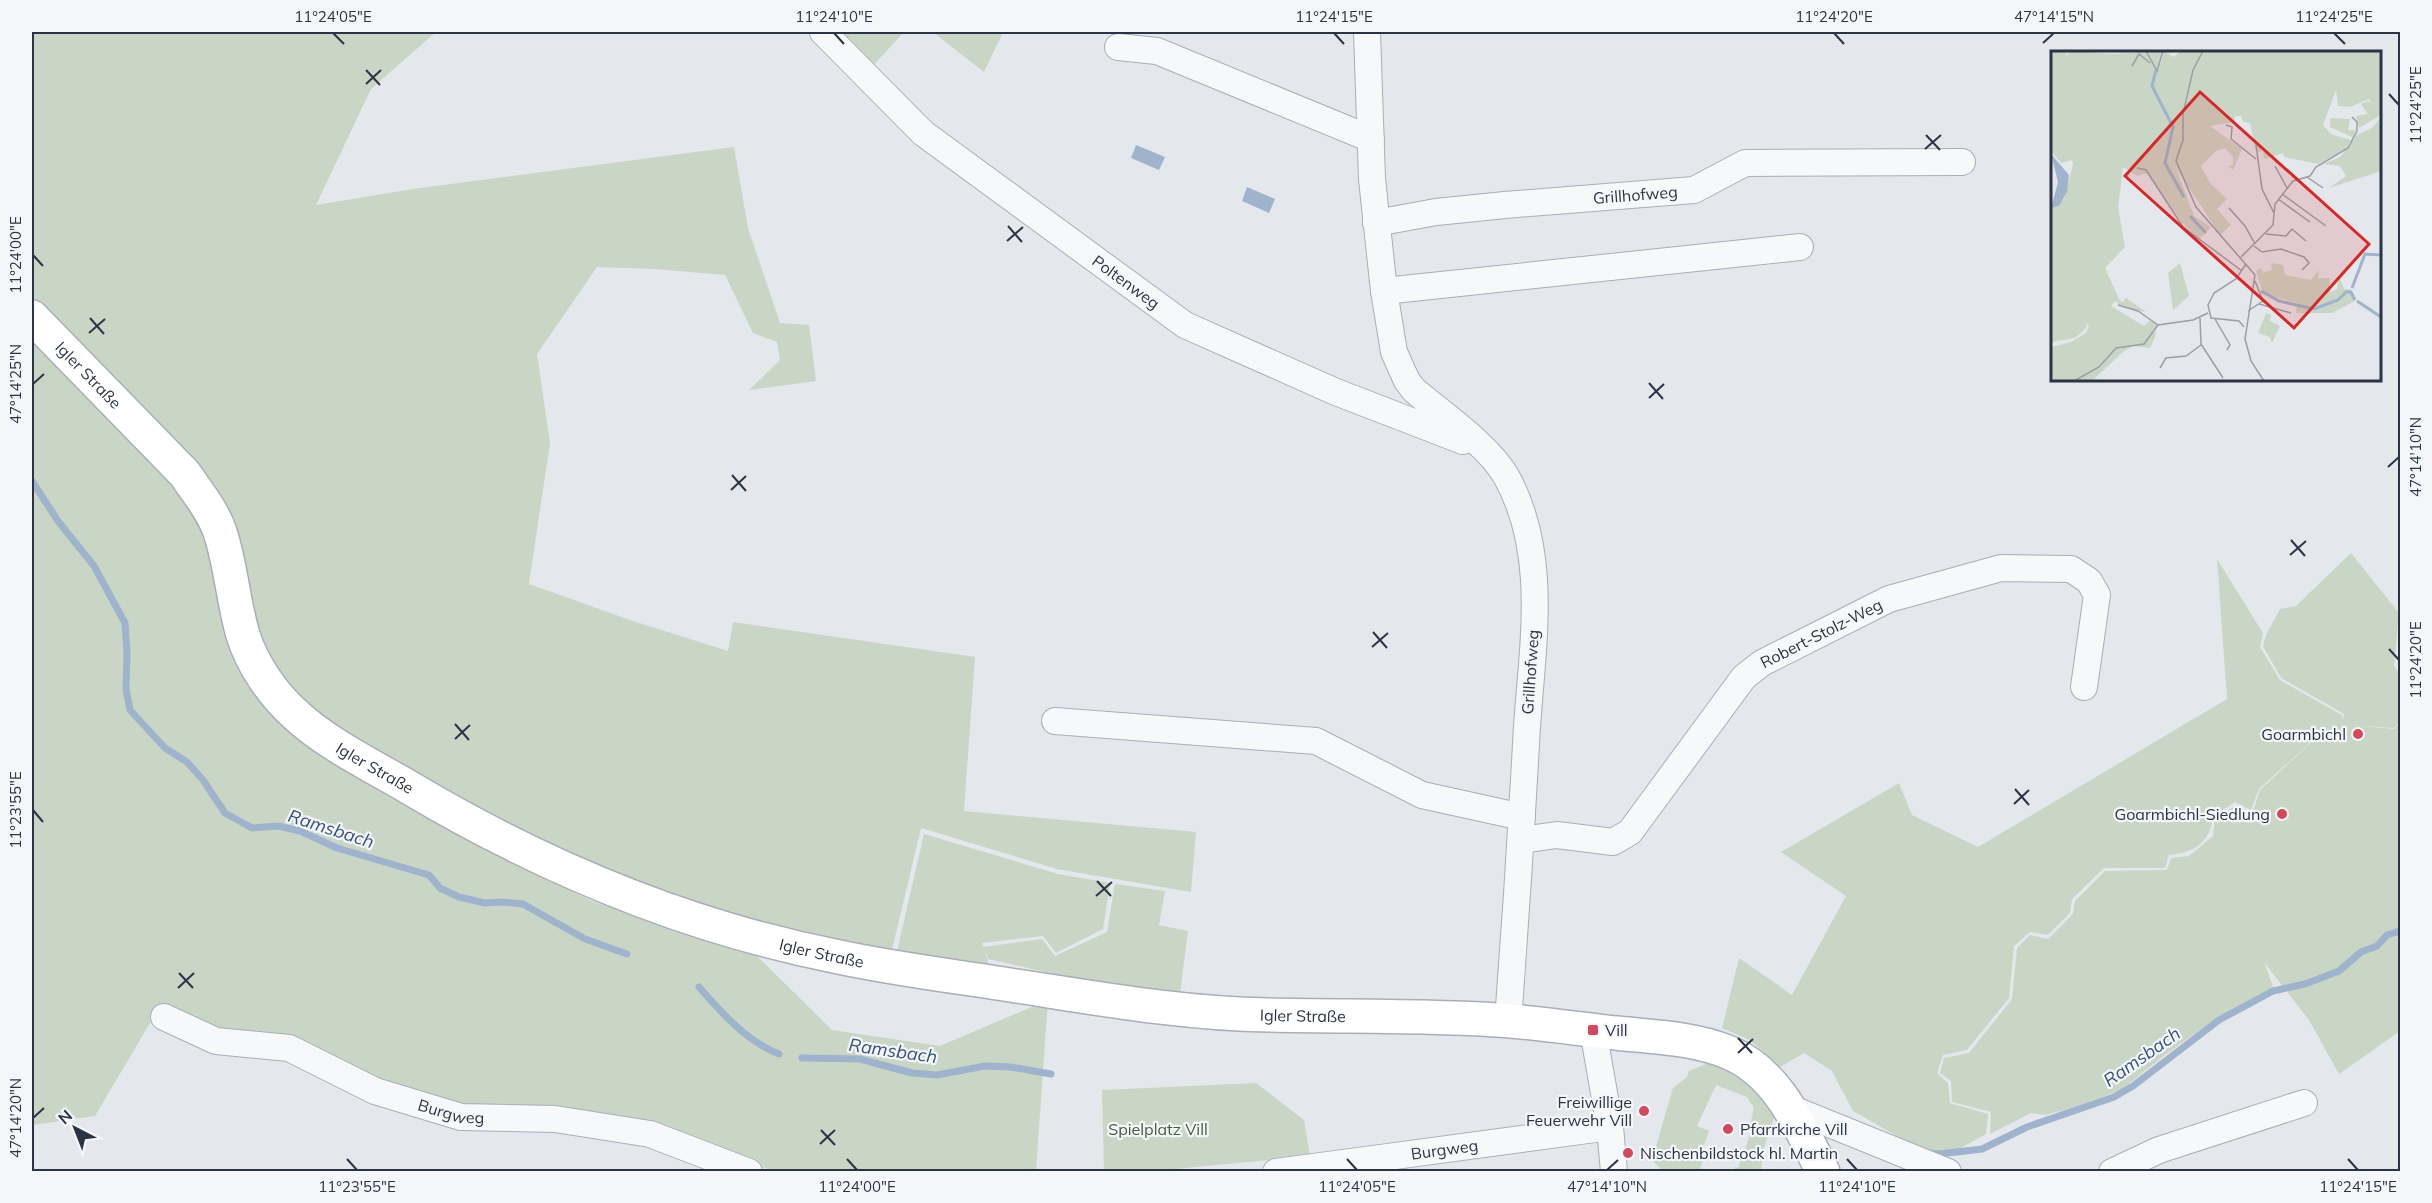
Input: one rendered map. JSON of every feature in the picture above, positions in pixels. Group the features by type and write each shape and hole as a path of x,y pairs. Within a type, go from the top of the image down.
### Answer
{"main road":[{"name":"Igler Straße","path":"32,317 185,474 204,501 219,528 244,639 267,681 281,700 297,717 357,757 473,825 536,856 620,893 691,919 783,945 840,958 1154,1007 1271,1016 1508,1021 1693,1042 1727,1051 1756,1067 1790,1108 1823,1172"}],"street":[{"name":"Poltenweg","path":"823,32 922,133 1185,325 1336,392 1483,449"},
{"name":"Grillhofweg","path":"1367,32 1376,222 1394,352 1407,381 1414,390 1498,463 1511,486 1527,530 1532,555 1534,658 1528,707 1508,1021"},
{"path":"1118,47 1157,51 1371,139"},
{"name":"Grillhofweg","path":"1376,222 1482,207 1694,190 1745,163 1962,162"},
{"path":"1384,291 1800,247"},
{"name":"Robert-Stolz-Weg","path":"1522,828 1613,842 1630,832 1744,677 1762,663 1889,599 2001,568 2071,569 2089,581 2097,595 2084,687"},
{"path":"1055,721 1316,741 1422,795 1522,828"},
{"name":"Burgweg","path":"164,1017 216,1041 289,1048 375,1091 461,1117 555,1119 650,1134 749,1172"},
{"path":"1593,1030 1610,1127 1614,1172"},
{"path":"2112,1172 2159,1149 2304,1103"},
{"path":"1790,1108 1948,1172"},
{"name":"Burgweg","path":"1276,1172 1610,1127"}],"green space":[{"path":"32,32 436,32 371,89 316,205 413,189 734,147 748,228 780,323 809,325 816,381 749,390 780,360 777,342 753,333 725,275 597,267 537,354 550,443 529,584 630,620 728,651 733,622 975,657 964,811 1196,832 1191,892 1057,869 921,828 891,954 695,907 556,852 320,719 278,678 255,620 279,720 347,772 451,831 592,901 756,955 832,1030 940,1046 1048,1000 1036,1171 774,1171 706,1149 466,1112 153,1018 95,1116 32,1125"},
{"path":"814,32 904,32 868,71"},
{"path":"933,32 1003,32 984,72"},
{"path":"2351,553 2399,613 2394,666 2400,675 2400,721 2394,728 2349,725 2394,729 2400,723 2400,1031 2339,1074 2309,1020 2264,962 2274,989 2218,1017 2121,1090 2078,1106 2046,1115 2031,1113 1990,1134 1991,1112 1952,1102 1951,1081 1940,1073 1944,1058 1969,1053 2012,999 2017,948 2030,935 2048,939 2073,914 2075,901 2105,871 2167,870 2171,858 2189,856 2213,836 2215,819 2236,805 2252,814 2260,790 2330,725 2259,789 2251,810 2235,802 2213,817 2208,834 2199,845 2186,852 2169,855 2165,868 2104,868 2072,899 2070,913 2048,935 2030,932 2014,946 2009,998 1967,1050 1943,1055 1937,1073 1948,1083 1950,1103 1988,1114 1986,1134 1939,1160 1853,1111 1832,1071 1804,1053 1780,1067 1750,1040 1722,1028 1739,958 1792,995 1846,896 1781,852 1899,783 1912,815 1978,847 2227,699 2217,559 2263,633 2260,647 2280,680 2342,715 2343,721 2344,714 2281,678 2263,646 2266,635 2280,609 2296,606"},
{"path":"924,834 1058,874 1110,883 1103,929 1056,953 1043,936 982,943 983,947 1042,939 1055,956 1107,932 1115,884 1165,891 1159,925 1188,931 1180,994 1076,979 988,959 984,947 989,966 897,951"},
{"path":"1713,1061 1736,1073 1776,1112 1763,1151 1761,1171 1734,1171 1735,1167 1738,1168 1753,1127 1750,1126 1754,1108 1747,1097 1716,1085 1697,1126 1709,1131 1699,1158 1703,1159 1700,1169 1706,1171 1663,1171 1652,1160 1673,1088 1687,1077 1689,1071"},
{"name":"Spielplatz Vill","path":"1256,1083 1304,1120 1310,1156 1154,1171 1104,1171 1102,1090"}],"water":[{"path":"1136,145 1165,157 1159,170 1131,158"},
{"path":"1247,187 1275,199 1269,213 1242,201"}],"waterway":[{"name":"Ramsbach","path":"32,481 58,521 94,566 125,623 126,689 130,710 165,748 187,762 203,780 225,813 252,828 278,826 300,831 337,848 429,875 440,888 459,897 485,903 523,904 585,939 627,954"},
{"name":"Ramsbach","path":"1929,1153 1982,1149 2027,1127 2114,1097 2133,1086 2219,1020 2273,991 2305,984 2339,971 2361,952 2377,946 2387,935 2400,931"},
{"name":"Ramsbach","path":"699,987 745,1034 779,1054"},
{"name":"Ramsbach","path":"802,1058 860,1059 912,1073 937,1075 985,1066 1011,1067 1051,1074"}],"place":[{"name":"Goarmbichl","path":"2358,734"},
{"name":"Goarmbichl-Siedlung","path":"2282,814"},
{"name":"Vill","path":"1593,1030"},
{"name":"Freiwillige Feuerwehr Vill","path":"1644,1111"},
{"name":"Pfarrkirche Vill","path":"1728,1129"},
{"name":"Nischenbildstock hl. Martin","path":"1628,1153"}]}
